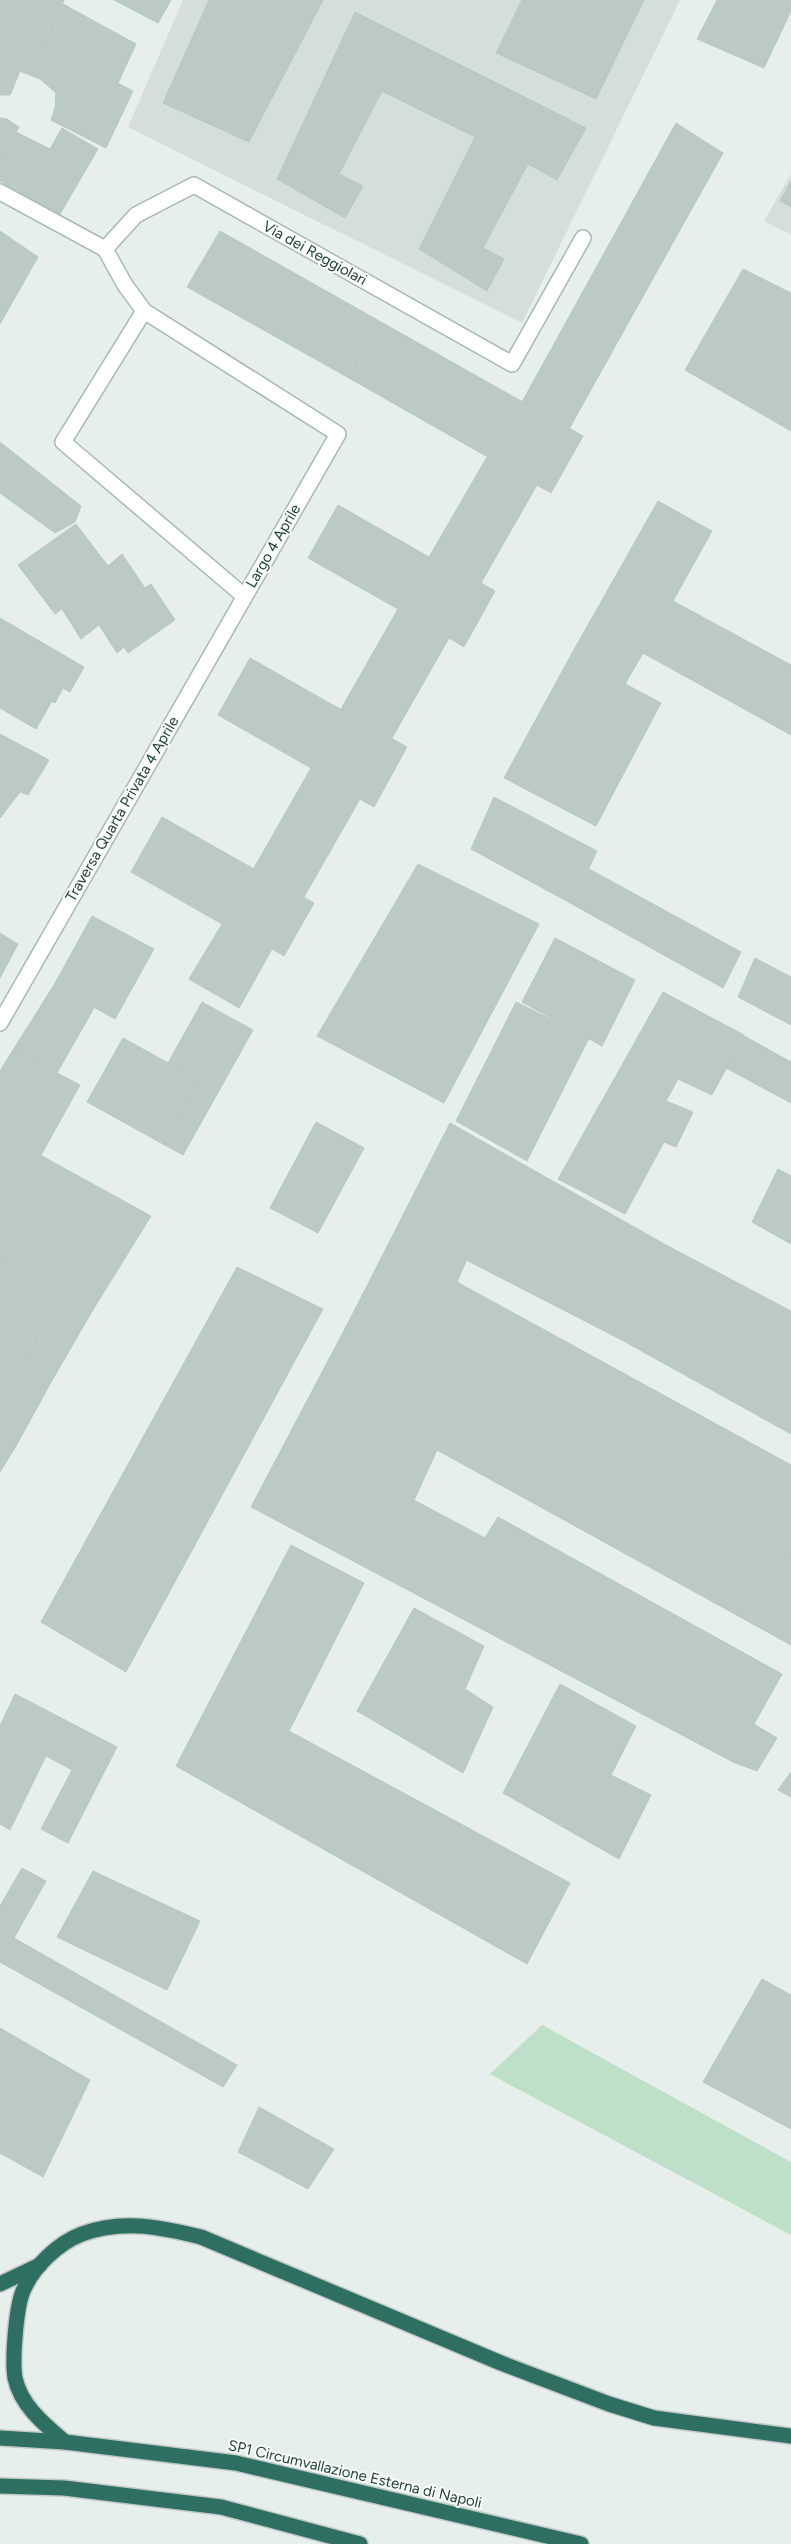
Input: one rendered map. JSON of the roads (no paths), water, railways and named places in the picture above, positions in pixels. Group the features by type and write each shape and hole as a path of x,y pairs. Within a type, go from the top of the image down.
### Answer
{"highway":[{"path":"65,2442 33,2414 16,2378 15,2342 23,2292 40,2265 61,2245 82,2234 115,2226 156,2226 200,2237 501,2363 609,2404 654,2418 791,2436"},
{"path":"0,2284 40,2265"},
{"name":"SP1 Circumvallazione Esterna di Napoli","path":"0,2438 65,2442 236,2462 581,2544"},
{"path":"0,2486 64,2488 221,2507 360,2544"}],"street":[{"name":"Via dei Reggiolari","path":"105,249 136,215 194,185 512,364 583,238"},
{"path":"0,192 105,249"},
{"name":"Largo 4 Aprile","path":"105,249 125,285 144,311 338,434 244,596 63,442 144,311"},
{"name":"Traversa Quarta Privata 4 Aprile","path":"0,1022 244,596"}]}
